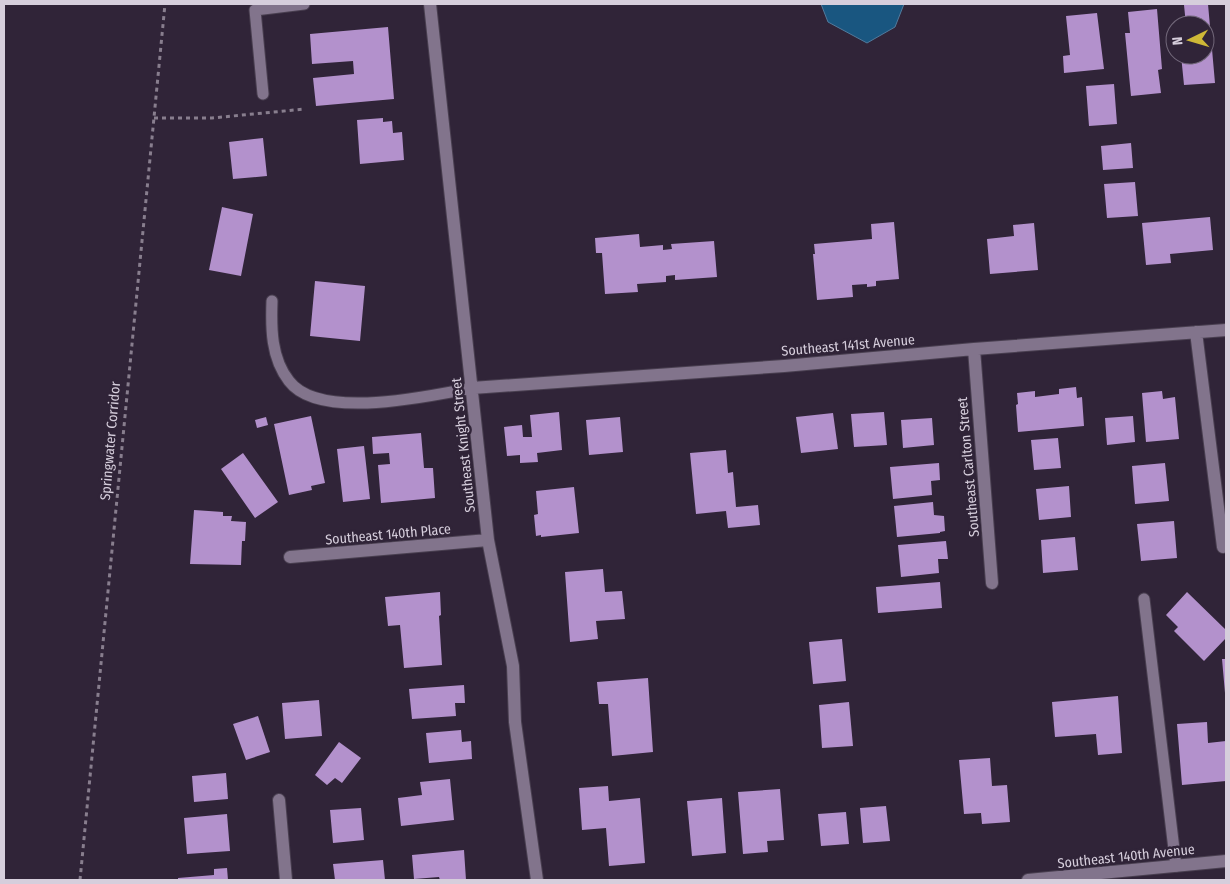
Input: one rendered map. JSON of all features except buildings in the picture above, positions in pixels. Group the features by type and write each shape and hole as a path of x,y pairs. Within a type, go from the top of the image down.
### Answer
{"street":[{"name":"Southeast Knight Street","path":"430,4 488,540 513,666 515,722 537,880"},
{"name":"Southeast 141st Avenue","path":"472,388 784,366 974,349 1226,330"},
{"path":"1196,332 1223,547"},
{"name":"Southeast Carlton Street","path":"974,349 992,583"},
{"name":"Southeast 140th Place","path":"290,557 488,540"},
{"path":"279,800 286,880"},
{"name":"Southeast 140th Avenue","path":"1028,880 1226,861"}],"lane":[{"path":"263,94 255,10 304,4"},
{"path":"272,300 274,346 289,382 302,394 320,400 361,404 472,388"},
{"path":"1144,599 1176,866"}],"path":[{"name":"Springwater Corridor","path":"80,880 165,4"},
{"path":"154,118 212,118 305,109"}],"water":[{"path":"821,4 904,4 895,27 867,43 828,22"}]}
